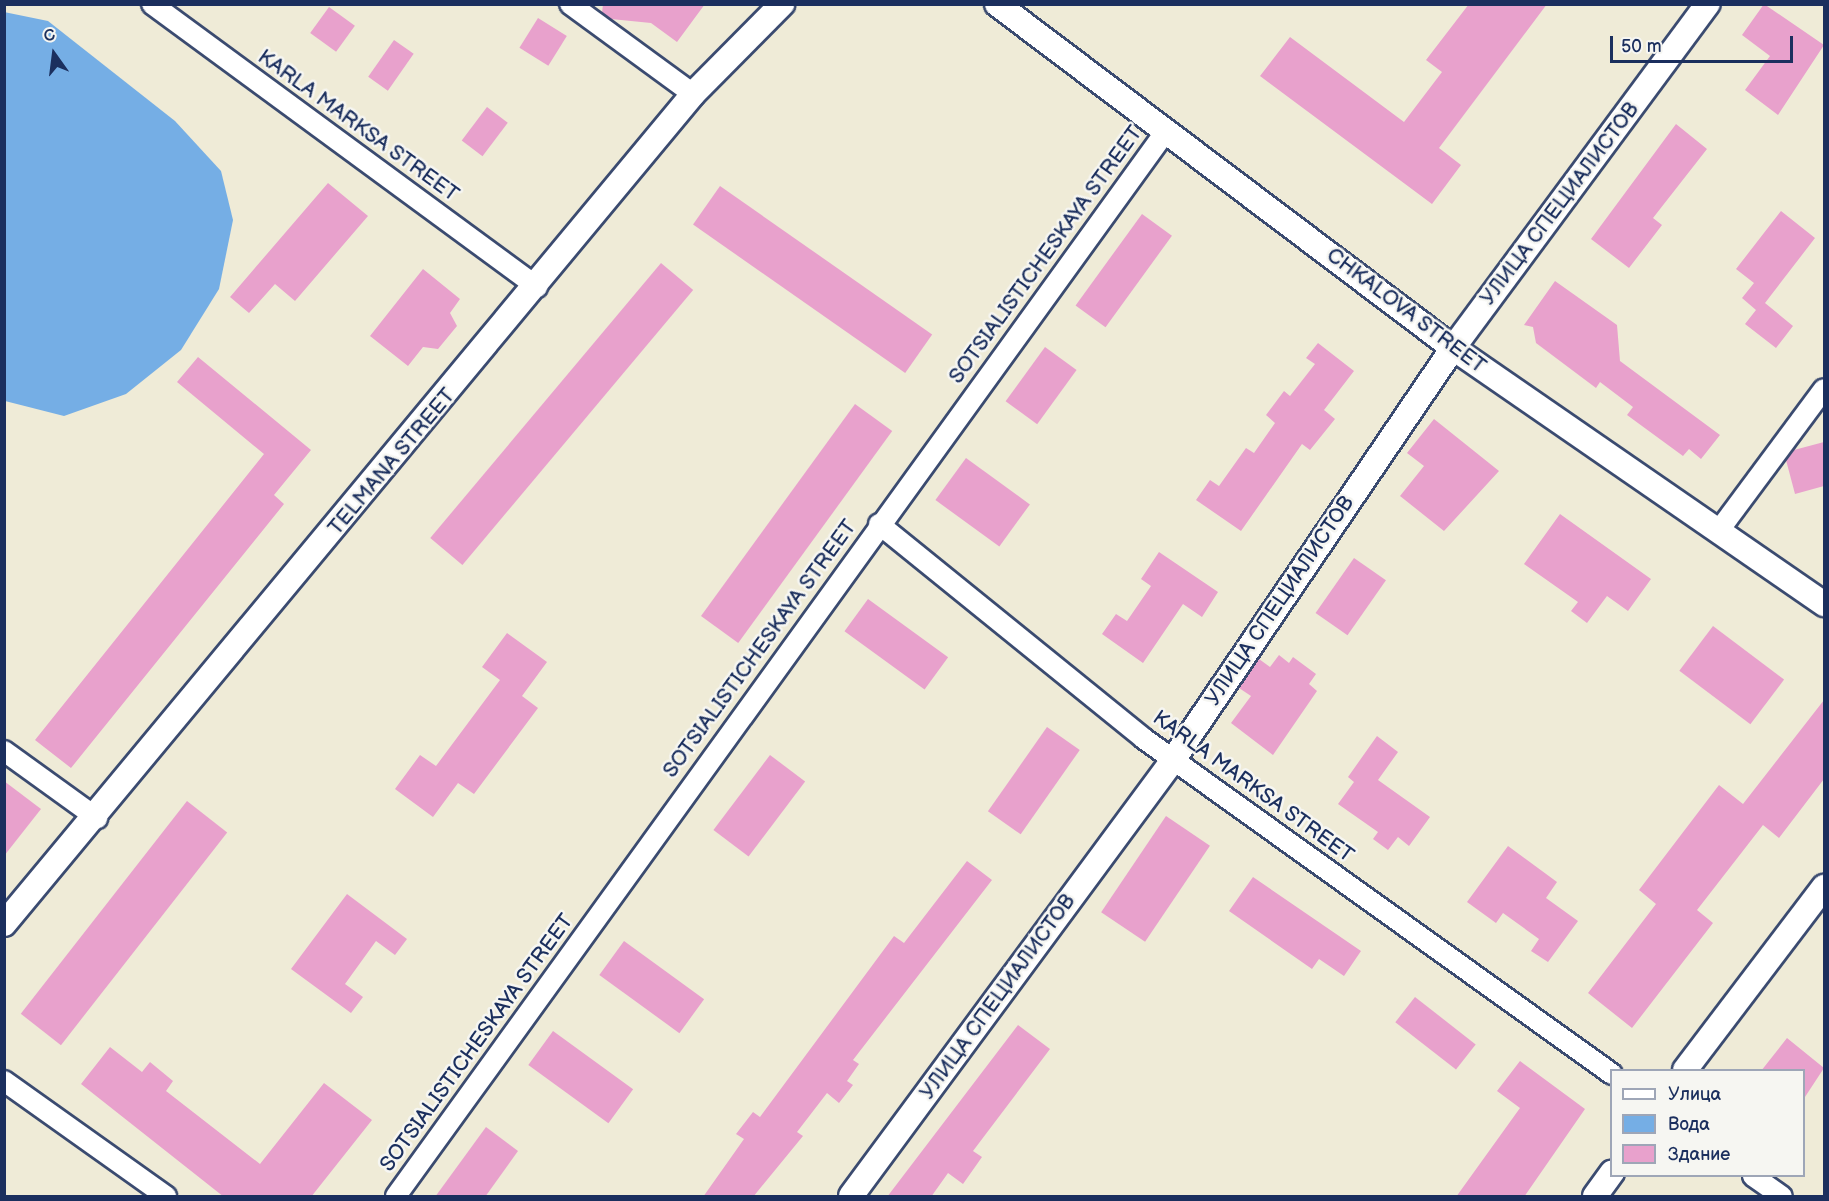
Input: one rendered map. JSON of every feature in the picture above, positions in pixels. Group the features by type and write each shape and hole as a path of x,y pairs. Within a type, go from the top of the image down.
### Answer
{"street":[{"name":"KARLA MARKSA STREET","path":"152,4 537,287"},
{"path":"570,4 693,94"},
{"name":"TELMANA STREET","path":"4,924 97,818 537,287 693,94 782,4"},
{"name":"CHKALOVA STREET","path":"997,4 1453,348 1720,529 1824,604"},
{"name":"УЛИЦА СПЕЦИАЛИСТОВ","path":"851,1197 1173,759 1453,348 1708,4"},
{"name":"SOTSIALISTICHESKAYA STREET","path":"396,1197 879,524 1166,131"},
{"path":"1720,529 1824,389"},
{"name":"KARLA MARKSA STREET","path":"879,524 1173,759 1610,1073"},
{"path":"4,751 97,818"},
{"path":"1687,1069 1824,887"},
{"path":"4,1081 166,1197"},
{"path":"1595,1197 1610,1174"},
{"path":"1754,1177 1782,1197"}],"water":[{"path":"4,12 48,21 175,121 221,171 233,220 219,289 181,350 126,394 64,416 5,401"}],"building":[{"path":"603,4 705,4 677,42 651,23 611,19 602,13"},
{"path":"1469,4 1547,4 1439,148 1461,165 1432,204 1260,76 1290,37 1404,122 1442,72 1426,60"},
{"path":"1764,4 1824,45 1778,115 1745,90 1770,56 1742,35"},
{"path":"329,7 355,26 336,52 310,33"},
{"path":"538,18 567,36 548,66 519,48"},
{"path":"394,40 414,54 388,91 368,77"},
{"path":"487,107 508,123 482,156 462,141"},
{"path":"1676,124 1707,149 1653,218 1662,225 1629,268 1591,239"},
{"path":"328,183 368,216 295,301 275,284 249,313 230,297"},
{"path":"720,186 932,335 905,373 693,225"},
{"path":"1781,211 1815,238 1765,303 1793,326 1776,348 1745,324 1756,310 1742,298 1754,283 1736,269"},
{"path":"1142,214 1172,236 1106,327 1076,305"},
{"path":"661,263 693,290 462,565 430,538"},
{"path":"423,269 460,299 450,313 457,326 438,349 423,347 408,366 370,336"},
{"path":"1555,281 1617,325 1620,361 1720,435 1701,459 1689,449 1683,456 1627,415 1633,407 1600,382 1596,388 1536,343 1533,327 1524,325"},
{"path":"1318,343 1354,371 1324,410 1335,419 1310,450 1302,444 1241,531 1196,500 1210,480 1219,486 1246,448 1254,453 1275,423 1266,415 1284,391 1290,396 1315,364 1306,358"},
{"path":"1045,347 1077,370 1037,424 1006,401"},
{"path":"198,357 311,450 274,495 284,504 71,768 35,740 264,454 177,382"},
{"path":"855,404 892,431 738,643 701,616"},
{"path":"1434,419 1499,471 1444,531 1400,496 1424,466 1407,453"},
{"path":"1824,442 1824,486 1795,494 1786,460 1794,450"},
{"path":"966,458 1030,504 999,547 935,500"},
{"path":"1560,514 1651,579 1628,611 1607,596 1587,623 1571,611 1578,602 1524,564"},
{"path":"1159,552 1218,592 1202,617 1183,604 1143,663 1102,634 1116,614 1127,621 1151,586 1141,579"},
{"path":"1354,558 1386,580 1348,635 1316,613"},
{"path":"868,599 948,657 925,690 844,631"},
{"path":"1713,626 1784,680 1750,724 1679,671"},
{"path":"507,633 547,662 522,696 538,708 474,794 458,783 433,817 395,789 420,755 436,766 500,680 482,667"},
{"path":"1279,655 1289,663 1293,657 1316,674 1309,684 1317,691 1273,755 1231,723 1251,696 1239,688 1259,659 1270,667"},
{"path":"1824,700 1824,779 1779,838 1763,825 1697,910 1713,923 1632,1028 1588,993 1656,904 1639,890 1719,785 1743,804"},
{"path":"1047,727 1080,750 1021,834 988,811"},
{"path":"1377,736 1398,752 1378,780 1430,817 1409,846 1398,837 1388,850 1373,839 1378,832 1338,804 1354,782 1348,777"},
{"path":"770,755 805,781 749,857 713,830"},
{"path":"4,781 41,809 4,856"},
{"path":"187,801 227,832 61,1045 21,1014"},
{"path":"1166,816 1210,846 1145,942 1101,912"},
{"path":"1508,846 1557,882 1546,898 1578,921 1548,962 1531,951 1539,939 1503,913 1496,923 1467,902"},
{"path":"967,861 992,880 853,1060 859,1064 847,1081 853,1085 839,1103 827,1093 797,1132 803,1136 753,1197 703,1197 744,1139 736,1134 753,1112 760,1117 894,936 904,943"},
{"path":"1253,877 1361,951 1344,976 1319,959 1312,969 1229,911"},
{"path":"347,894 407,939 395,955 376,941 345,984 363,997 351,1013 291,969"},
{"path":"624,941 704,999 679,1033 599,975"},
{"path":"1415,997 1476,1044 1456,1070 1395,1022"},
{"path":"1018,1025 1050,1049 973,1151 982,1157 963,1184 948,1173 931,1197 887,1197"},
{"path":"553,1031 633,1089 608,1123 528,1065"},
{"path":"1787,1038 1824,1068 1805,1097 1805,1069 1763,1069"},
{"path":"110,1047 142,1072 150,1062 173,1081 166,1091 260,1164 324,1083 372,1120 311,1197 224,1197 81,1084"},
{"path":"1520,1061 1585,1109 1524,1197 1456,1197 1520,1108 1497,1091"},
{"path":"486,1127 518,1151 485,1197 435,1197"}]}
